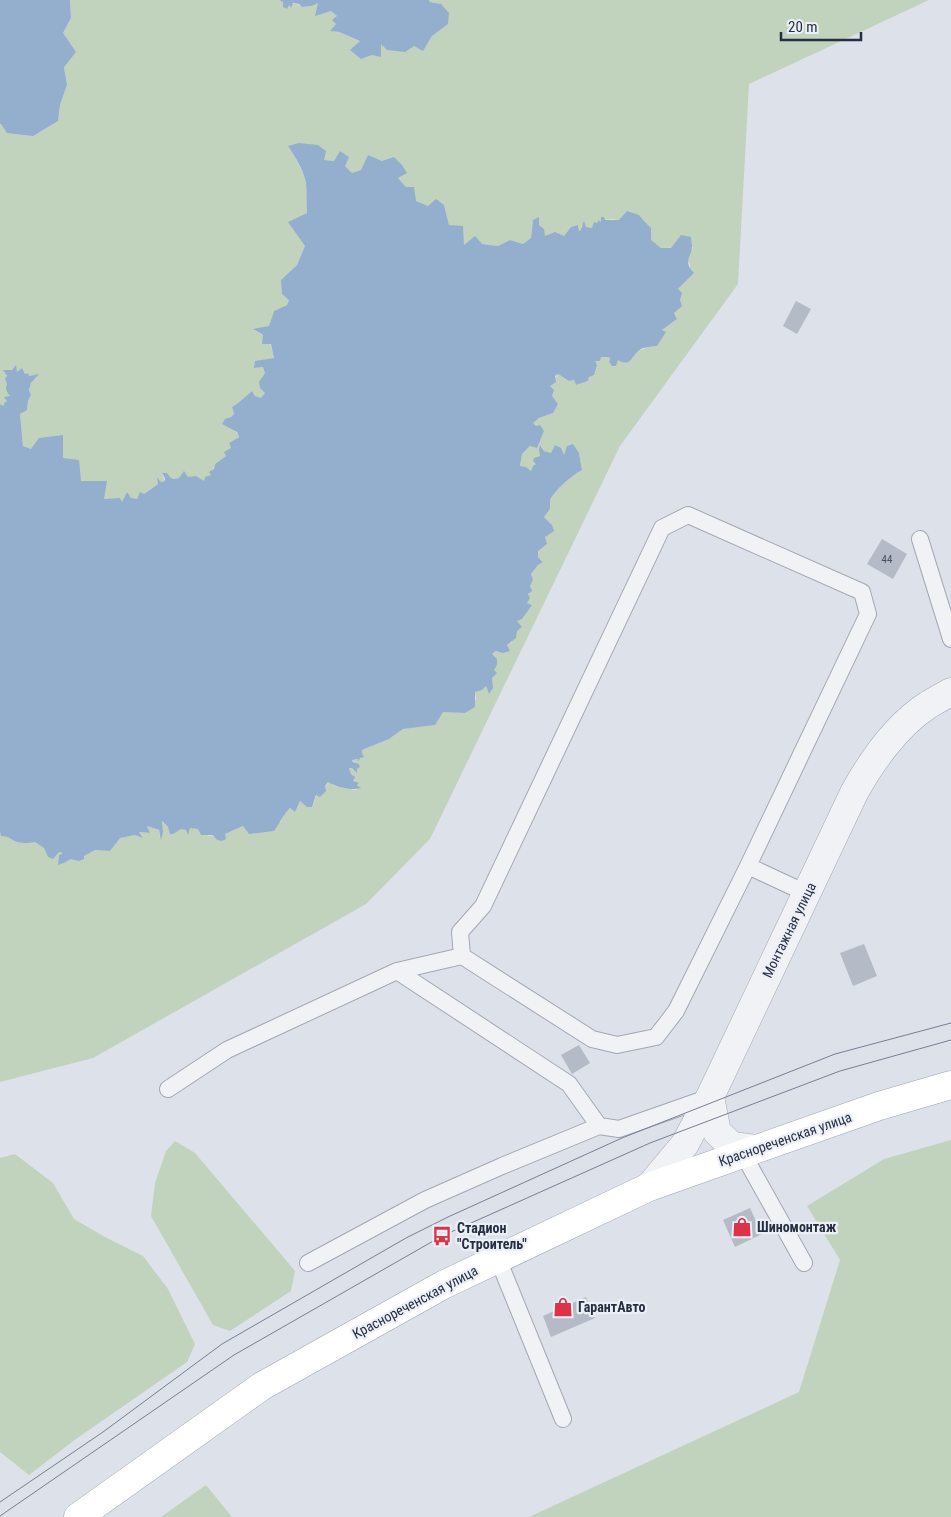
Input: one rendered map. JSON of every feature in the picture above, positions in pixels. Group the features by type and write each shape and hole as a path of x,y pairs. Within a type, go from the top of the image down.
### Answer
{"main road":[{"name":"Краснореченская улица","path":"78,1517 262,1386 443,1285 649,1187 879,1106 951,1085"}],"street":[{"name":"Монтажная улица","path":"649,1187 685,1144 710,1097 806,893 868,767 898,731 926,706 951,692"},
{"path":"710,1097 717,1132 732,1146 750,1152"}],"lane":[{"path":"168,1089 227,1050 397,971 462,956 592,1039 617,1045 656,1037 676,1011 748,866 868,614 862,592 688,515 662,528 483,906 460,932 462,956"},
{"path":"920,539 951,638"},
{"path":"748,866 806,893"},
{"path":"397,971 569,1084 599,1126"},
{"path":"308,1263 425,1200 502,1166 599,1126 619,1129 710,1097"},
{"path":"750,1152 804,1263"},
{"path":"498,1259 563,1419"}],"green space":[{"path":"70,0 279,0 302,7 318,3 326,12 331,11 337,16 337,24 331,31 339,32 360,41 361,59 372,55 381,43 414,46 423,50 432,36 441,4 430,2 429,0 929,0 749,84 738,284 620,446 430,839 366,904 93,1058 0,1082 0,832 1,836 8,837 17,842 35,842 44,848 48,857 60,851 64,853 59,855 58,864 95,850 110,851 119,838 135,835 143,837 139,832 149,833 147,826 159,830 160,838 161,821 173,834 181,828 187,830 188,833 189,827 198,829 209,836 225,834 243,826 281,822 290,808 295,812 300,801 312,807 317,795 329,782 334,786 356,790 360,787 353,781 349,768 356,772 360,767 352,760 358,759 358,761 362,750 389,739 403,729 415,727 443,711 465,713 476,699 475,692 486,686 489,693 494,670 492,654 512,642 517,621 532,605 527,603 531,573 543,561 538,557 538,550 552,525 544,517 550,509 550,501 559,488 582,470 579,453 564,456 555,445 551,453 544,451 541,445 541,457 531,471 520,466 522,454 530,446 538,443 544,431 532,423 539,418 553,413 550,386 558,374 569,381 574,380 576,385 588,381 594,361 601,357 609,357 610,360 632,359 640,351 657,346 665,332 662,330 677,319 674,313 680,300 678,289 690,277 690,265 687,259 693,247 661,248 619,220 612,219 601,222 598,220 598,223 592,228 586,227 583,223 583,228 580,231 578,225 571,227 564,236 545,236 539,225 539,218 533,220 531,238 523,244 510,240 498,246 482,244 463,245 449,225 444,205 428,206 415,201 398,178 361,170 352,173 345,166 341,151 334,161 323,160 288,146 299,164 305,179 307,213 289,222 305,246 297,265 281,280 289,300 287,305 274,311 269,326 254,330 268,341 274,358 255,362 255,368 263,366 265,393 261,399 255,396 252,391 232,407 234,414 225,420 239,437 229,443 231,448 226,456 215,464 211,475 204,482 174,479 162,473 165,481 161,482 158,478 158,484 137,499 131,498 122,502 104,499 81,481 63,458 63,435 31,449 23,446 20,414 27,409 31,395 29,390 31,383 38,375 29,376 16,372 15,366 12,370 4,371 8,380 10,396 4,407 0,404 0,124 58,120 60,105 67,85 64,67 63,33 71,18"},
{"path":"951,1140 951,1517 529,1517 799,1392 840,1260 807,1206 884,1159"},
{"path":"175,1141 195,1153 295,1271 291,1291 230,1331 213,1325 151,1216 155,1183 166,1151"},
{"path":"15,1154 53,1183 74,1219 143,1256 168,1289 195,1344 187,1362 76,1439 29,1475 0,1452 0,1158"},
{"path":"206,1485 232,1517 161,1517"}],"water":[{"path":"0,0 70,0 71,18 63,33 76,52 64,67 67,85 60,105 58,121 33,136 7,133 0,124"},
{"path":"279,0 429,0 430,2 441,4 449,13 448,24 432,36 423,51 414,46 405,52 387,50 381,44 381,57 372,55 361,59 350,50 360,41 339,32 330,31 336,24 332,20 337,16 331,11 315,16 318,3 302,7 299,4 293,3 291,8 289,5 287,9 283,7 283,2"},
{"path":"299,143 318,145 326,151 324,160 334,161 340,151 349,157 345,166 352,173 361,170 368,155 382,161 394,157 407,173 398,178 406,187 414,187 416,201 428,206 436,199 444,205 449,225 463,226 464,245 475,236 482,244 498,246 510,240 523,244 531,238 533,220 539,217 539,225 544,229 545,236 555,232 564,236 571,227 578,225 580,231 584,221 586,227 592,228 594,222 598,223 598,220 601,222 601,217 604,217 605,220 619,220 627,211 639,215 651,228 651,240 661,248 671,248 681,235 691,237 692,250 688,262 690,269 694,273 678,289 682,293 680,300 682,306 674,313 677,319 662,330 666,332 657,346 641,349 629,362 618,360 616,366 612,366 609,362 609,357 601,357 600,361 595,361 597,365 594,375 589,377 588,381 576,385 574,380 569,381 558,374 555,376 556,382 550,386 554,390 552,396 558,404 553,413 539,418 533,423 536,426 540,425 544,431 537,448 530,446 522,454 520,466 526,467 531,471 536,464 533,461 534,458 540,456 540,445 544,451 551,453 555,445 561,448 564,455 567,446 573,444 579,453 582,470 559,488 550,501 550,509 544,517 552,525 554,531 545,537 547,544 538,551 538,557 543,562 531,574 533,580 530,586 532,591 528,594 530,598 527,603 532,605 522,619 517,621 522,627 517,631 516,638 507,645 510,651 503,653 496,651 492,654 497,659 497,665 494,670 497,673 492,678 493,688 489,694 486,686 482,690 475,692 475,707 465,713 443,712 435,725 403,729 389,739 362,750 364,757 360,758 358,762 358,759 352,760 359,764 360,767 357,769 357,773 352,768 349,768 351,774 355,777 353,781 359,783 357,785 361,788 344,788 328,782 325,786 326,791 320,797 316,795 312,807 307,807 300,801 295,812 290,808 285,813 274,831 249,834 243,826 225,834 226,839 222,841 217,840 213,835 201,835 198,829 190,828 188,835 186,830 181,829 170,834 168,827 162,821 163,832 161,840 159,830 147,826 150,833 139,832 143,838 135,835 120,838 110,851 95,850 84,856 84,859 79,861 71,859 58,865 59,855 63,853 59,852 53,859 48,857 44,848 35,842 17,842 8,837 1,836 0,832 0,404 4,406 4,403 7,401 4,397 10,396 6,389 5,379 7,376 3,370 12,370 16,365 17,372 22,368 25,374 28,373 29,376 39,374 31,383 29,390 31,395 27,410 20,414 23,446 31,449 39,438 63,435 63,458 79,460 81,481 107,481 104,499 120,498 122,502 127,492 131,498 137,499 140,492 144,494 158,484 157,477 161,482 165,481 162,473 167,473 174,479 179,478 184,471 188,477 196,476 204,481 205,477 211,475 209,472 214,469 215,464 226,456 224,452 231,448 229,443 239,437 237,432 222,424 225,419 234,414 232,407 252,391 255,396 261,398 265,393 260,388 259,382 265,373 263,367 254,368 255,361 274,358 271,344 262,344 263,335 253,329 269,326 274,311 287,305 289,300 282,294 281,280 297,265 305,246 288,222 307,213 305,178 288,146"}],"building":[{"path":"796,301 811,309 797,334 783,326"},
{"path":"882,539 907,554 893,579 867,564"},
{"path":"864,944 877,976 853,986 840,953"},
{"path":"579,1045 590,1063 572,1074 561,1055"},
{"name":"Шиномонтаж","path":"750,1208 762,1234 735,1247 723,1220"},
{"path":"586,1297 595,1318 551,1337 543,1316"}],"tram line":[{"path":"0,1502 103,1432 222,1344 406,1238 622,1138 835,1054 951,1023"},
{"path":"0,1516 234,1355 442,1236 650,1143 840,1071 951,1040"}],"place":[{"name":"Шиномонтаж","path":"742,1227"},
{"name":"Стадион \"Строитель\"","path":"442,1236"},
{"name":"ГарантАвто","path":"563,1307"}]}
